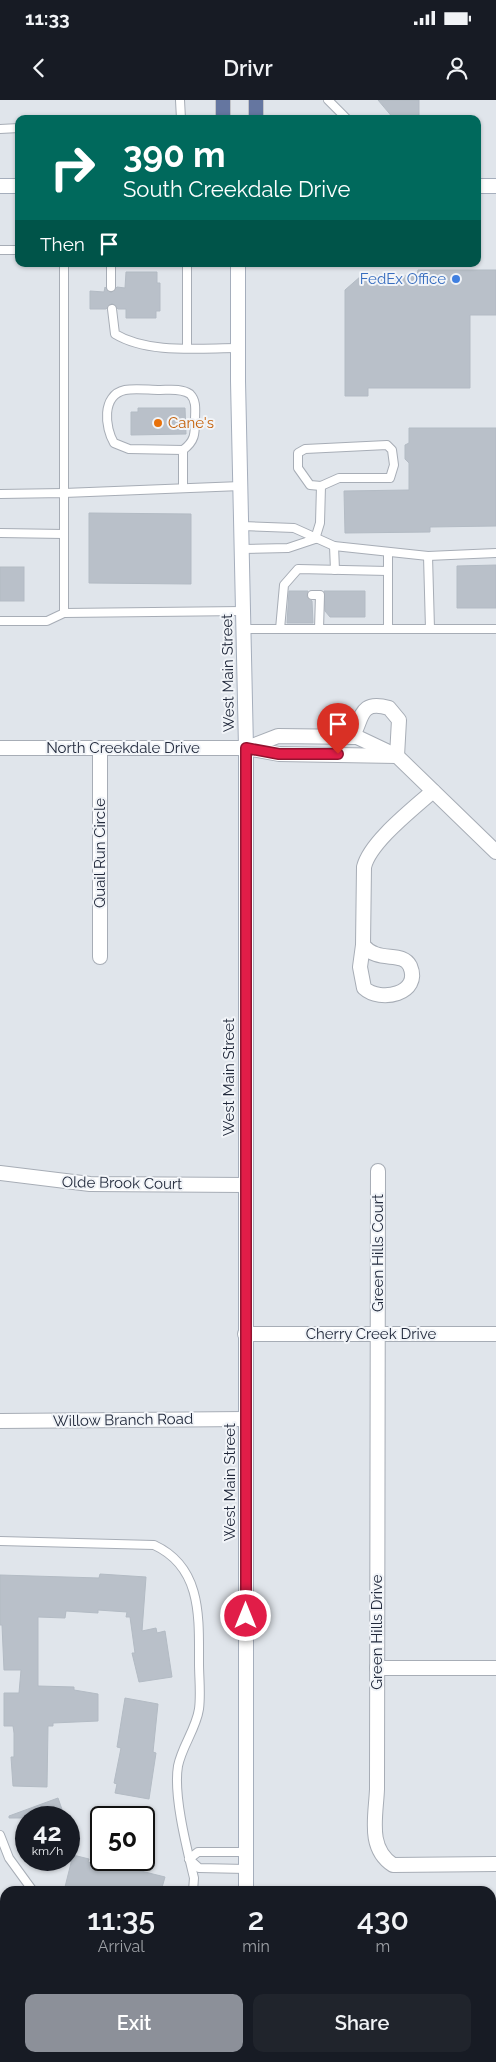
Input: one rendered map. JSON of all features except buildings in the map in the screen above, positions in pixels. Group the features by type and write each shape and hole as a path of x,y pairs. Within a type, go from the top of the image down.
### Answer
{"main road":[{"path":"223,100 223,115"},
{"path":"256,100 256,115"}],"street":[{"path":"0,186 15,186"},
{"path":"481,186 496,186"},
{"name":"West Main Street","path":"238,267 246,748 246,1886"},
{"path":"352,737 358,720 367,708 374,705 388,708 399,720 397,756"},
{"path":"246,748 278,736 352,737 397,756 496,852"},
{"name":"North Creekdale Drive","path":"0,748 246,748"},
{"name":"Quail Run Circle","path":"100,748 100,957"},
{"path":"246,748 279,754 397,756"},
{"path":"363,945 366,860 381,840 433,791"},
{"name":"Green Hills Court","path":"378,1171 378,1334"},
{"name":"Olde Brook Court","path":"0,1173 90,1184 245,1185"},
{"name":"Cherry Creek Drive","path":"245,1334 496,1334"},
{"name":"Green Hills Drive","path":"378,1334 377,1790 374,1839 383,1857 393,1865 496,1864"},
{"name":"Willow Branch Road","path":"0,1421 246,1419"},
{"path":"376,1668 496,1668"}],"lane":[{"path":"180,100 180,115"},
{"path":"328,100 343,115"},
{"path":"0,129 15,128"},
{"path":"0,250 15,250"},
{"path":"64,267 64,613"},
{"path":"111,267 111,287"},
{"path":"187,267 187,348"},
{"path":"112,309 115,334 123,339 157,348 238,348"},
{"path":"183,450 129,449 116,445 107,423 112,400 125,390 181,390 190,394 195,405 195,433 192,442 183,450 183,488"},
{"path":"387,445 392,450 394,465 390,478 339,478 321,486 310,485 298,468 298,453 305,449 387,445"},
{"path":"0,494 241,486"},
{"path":"316,539 320,523 321,486"},
{"path":"242,526 294,528 334,546 388,552 428,556 496,552"},
{"path":"0,533 64,534"},
{"path":"242,549 288,548 316,539"},
{"path":"334,546 335,570"},
{"path":"388,552 388,629"},
{"path":"428,556 430,629"},
{"path":"280,629 284,611 284,585 298,569 388,571"},
{"path":"312,595 320,595 316,610 319,629"},
{"path":"0,621 52,620 64,613 243,611"},
{"path":"244,629 496,629"},
{"path":"0,1541 154,1545 169,1552 183,1568 193,1589 199,1617 198,1709 178,1766 178,1790 194,1878 193,1886"},
{"path":"0,1835 8,1858 29,1886"},
{"path":"190,1859 198,1852 246,1852"},
{"path":"190,1859 199,1868 246,1869"}],"place":[{"name":"FedEx Office","path":"456,279"},
{"name":"Cane's","path":"158,423"}],"route":[{"path":"246,1616 246,748 279,754 338,754"}]}
